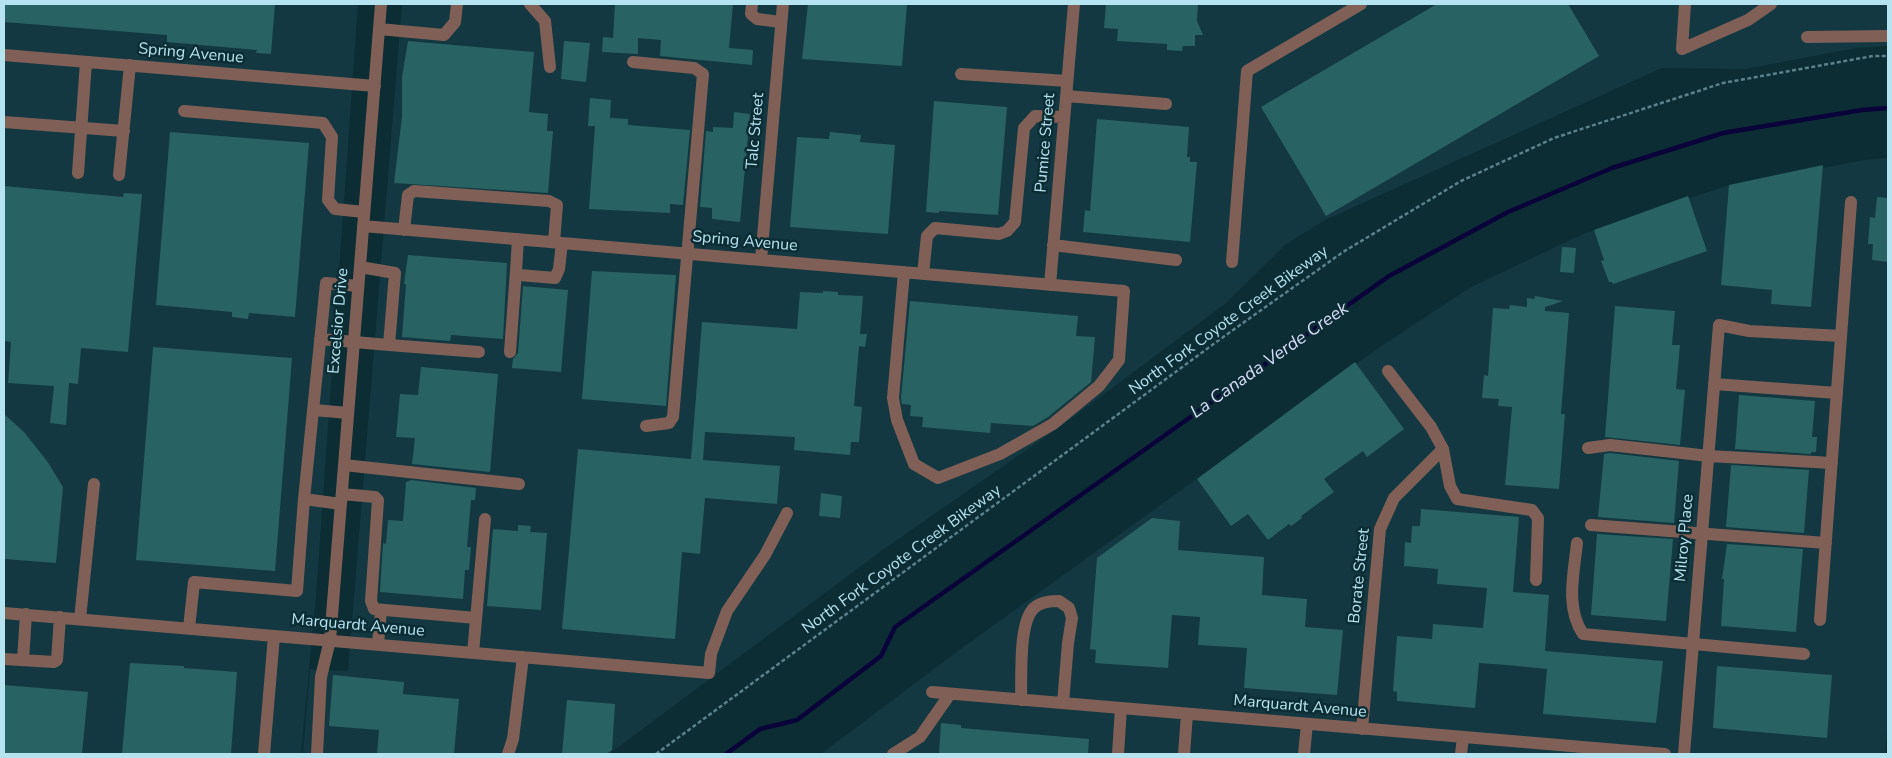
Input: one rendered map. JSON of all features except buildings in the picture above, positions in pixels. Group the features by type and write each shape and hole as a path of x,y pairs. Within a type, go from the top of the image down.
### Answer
{"street":[{"name":"Excelsior Drive","path":"317,754 321,677 330,640 381,4"},
{"path":"379,29 444,35 455,22 457,4"},
{"path":"530,4 545,21 550,67"},
{"path":"752,4 751,14 757,19 781,22"},
{"name":"Talc Street","path":"761,260 783,4"},
{"name":"Pumice Street","path":"1050,285 1074,4"},
{"path":"1232,262 1247,71 1361,4"},
{"path":"1685,4 1682,50 1748,20 1771,4"},
{"path":"1807,37 1888,36"},
{"name":"Spring Avenue","path":"4,55 375,86"},
{"path":"78,173 86,62"},
{"path":"633,62 694,68 703,74 673,416 669,423 646,426"},
{"path":"120,175 130,66"},
{"path":"961,74 1067,82"},
{"path":"1066,96 1166,104"},
{"path":"184,111 323,123 332,137 328,200 335,209 364,212"},
{"path":"923,274 926,236 935,228 999,234 1007,231 1015,222 1024,128 1035,116 1064,117"},
{"path":"4,122 124,131"},
{"path":"404,230 408,195 414,191 549,201 557,205 559,270 555,278 519,275 516,271"},
{"path":"1820,620 1851,202"},
{"name":"Spring Avenue","path":"364,226 404,230 518,239 558,243 904,272 1124,291 1120,360 1099,386 1053,424 1000,454 938,478 914,464 897,420 893,398 904,272"},
{"path":"510,352 518,239"},
{"path":"1053,246 1176,260"},
{"path":"360,267 395,274 389,345"},
{"path":"189,628 194,582 297,591 304,499 326,283 358,286"},
{"name":"Milroy Place","path":"1684,754 1719,325 1749,331 1841,336"},
{"path":"320,339 479,352"},
{"path":"1388,371 1431,427 1443,449 1450,486 1457,499 1532,510 1538,518 1536,580"},
{"path":"1714,384 1837,393"},
{"path":"314,410 348,413"},
{"path":"1588,448 1610,445 1708,456 1832,463"},
{"name":"Borate Street","path":"1362,729 1380,529 1394,498 1443,449"},
{"path":"344,465 519,484"},
{"path":"80,619 94,484"},
{"path":"304,499 375,497 378,500 371,601 374,609 476,618"},
{"name":"Marquardt Avenue","path":"4,612 709,673 711,654 727,611 765,555 787,513"},
{"path":"473,653 485,519"},
{"path":"1591,525 1826,544"},
{"path":"1577,542 1572,604 1577,624 1583,634 1804,654"},
{"path":"1021,700 1022,654 1027,620 1034,608 1047,602 1059,601 1068,608 1072,618 1063,703"},
{"path":"378,644 381,610"},
{"path":"23,660 26,614"},
{"path":"4,659 54,662 57,660 60,617"},
{"path":"264,754 274,636"},
{"path":"508,754 513,739 523,657"},
{"name":"Marquardt Avenue","path":"932,692 1665,754"},
{"path":"893,754 904,751 920,737 950,694"},
{"path":"1118,754 1121,708"},
{"path":"1184,754 1187,714"},
{"path":"1304,754 1307,724"},
{"path":"1461,754 1463,737"}],"path":[{"name":"North Fork Coyote Creek Bikeway","path":"656,754 1219,340 1343,252 1461,181 1554,138 1723,83 1873,56 1888,55"}],"shaded area":[{"path":"4,4 358,4 316,596 301,754 4,754"},
{"path":"402,4 1888,4 1888,46 1856,48 1745,69 1662,68 1325,220 1285,245 1225,304 1061,426 884,549 609,754 303,754 310,669 348,671"},
{"path":"1888,158 1888,718 1885,754 821,754 951,656 1377,349 1471,287 1583,234 1723,187 1864,160"}],"waterway":[{"name":"La Canada Verde Creek","path":"726,754 760,729 797,720 881,656 895,627 1389,276 1508,212 1612,168 1723,133 1862,110 1888,108"}]}
